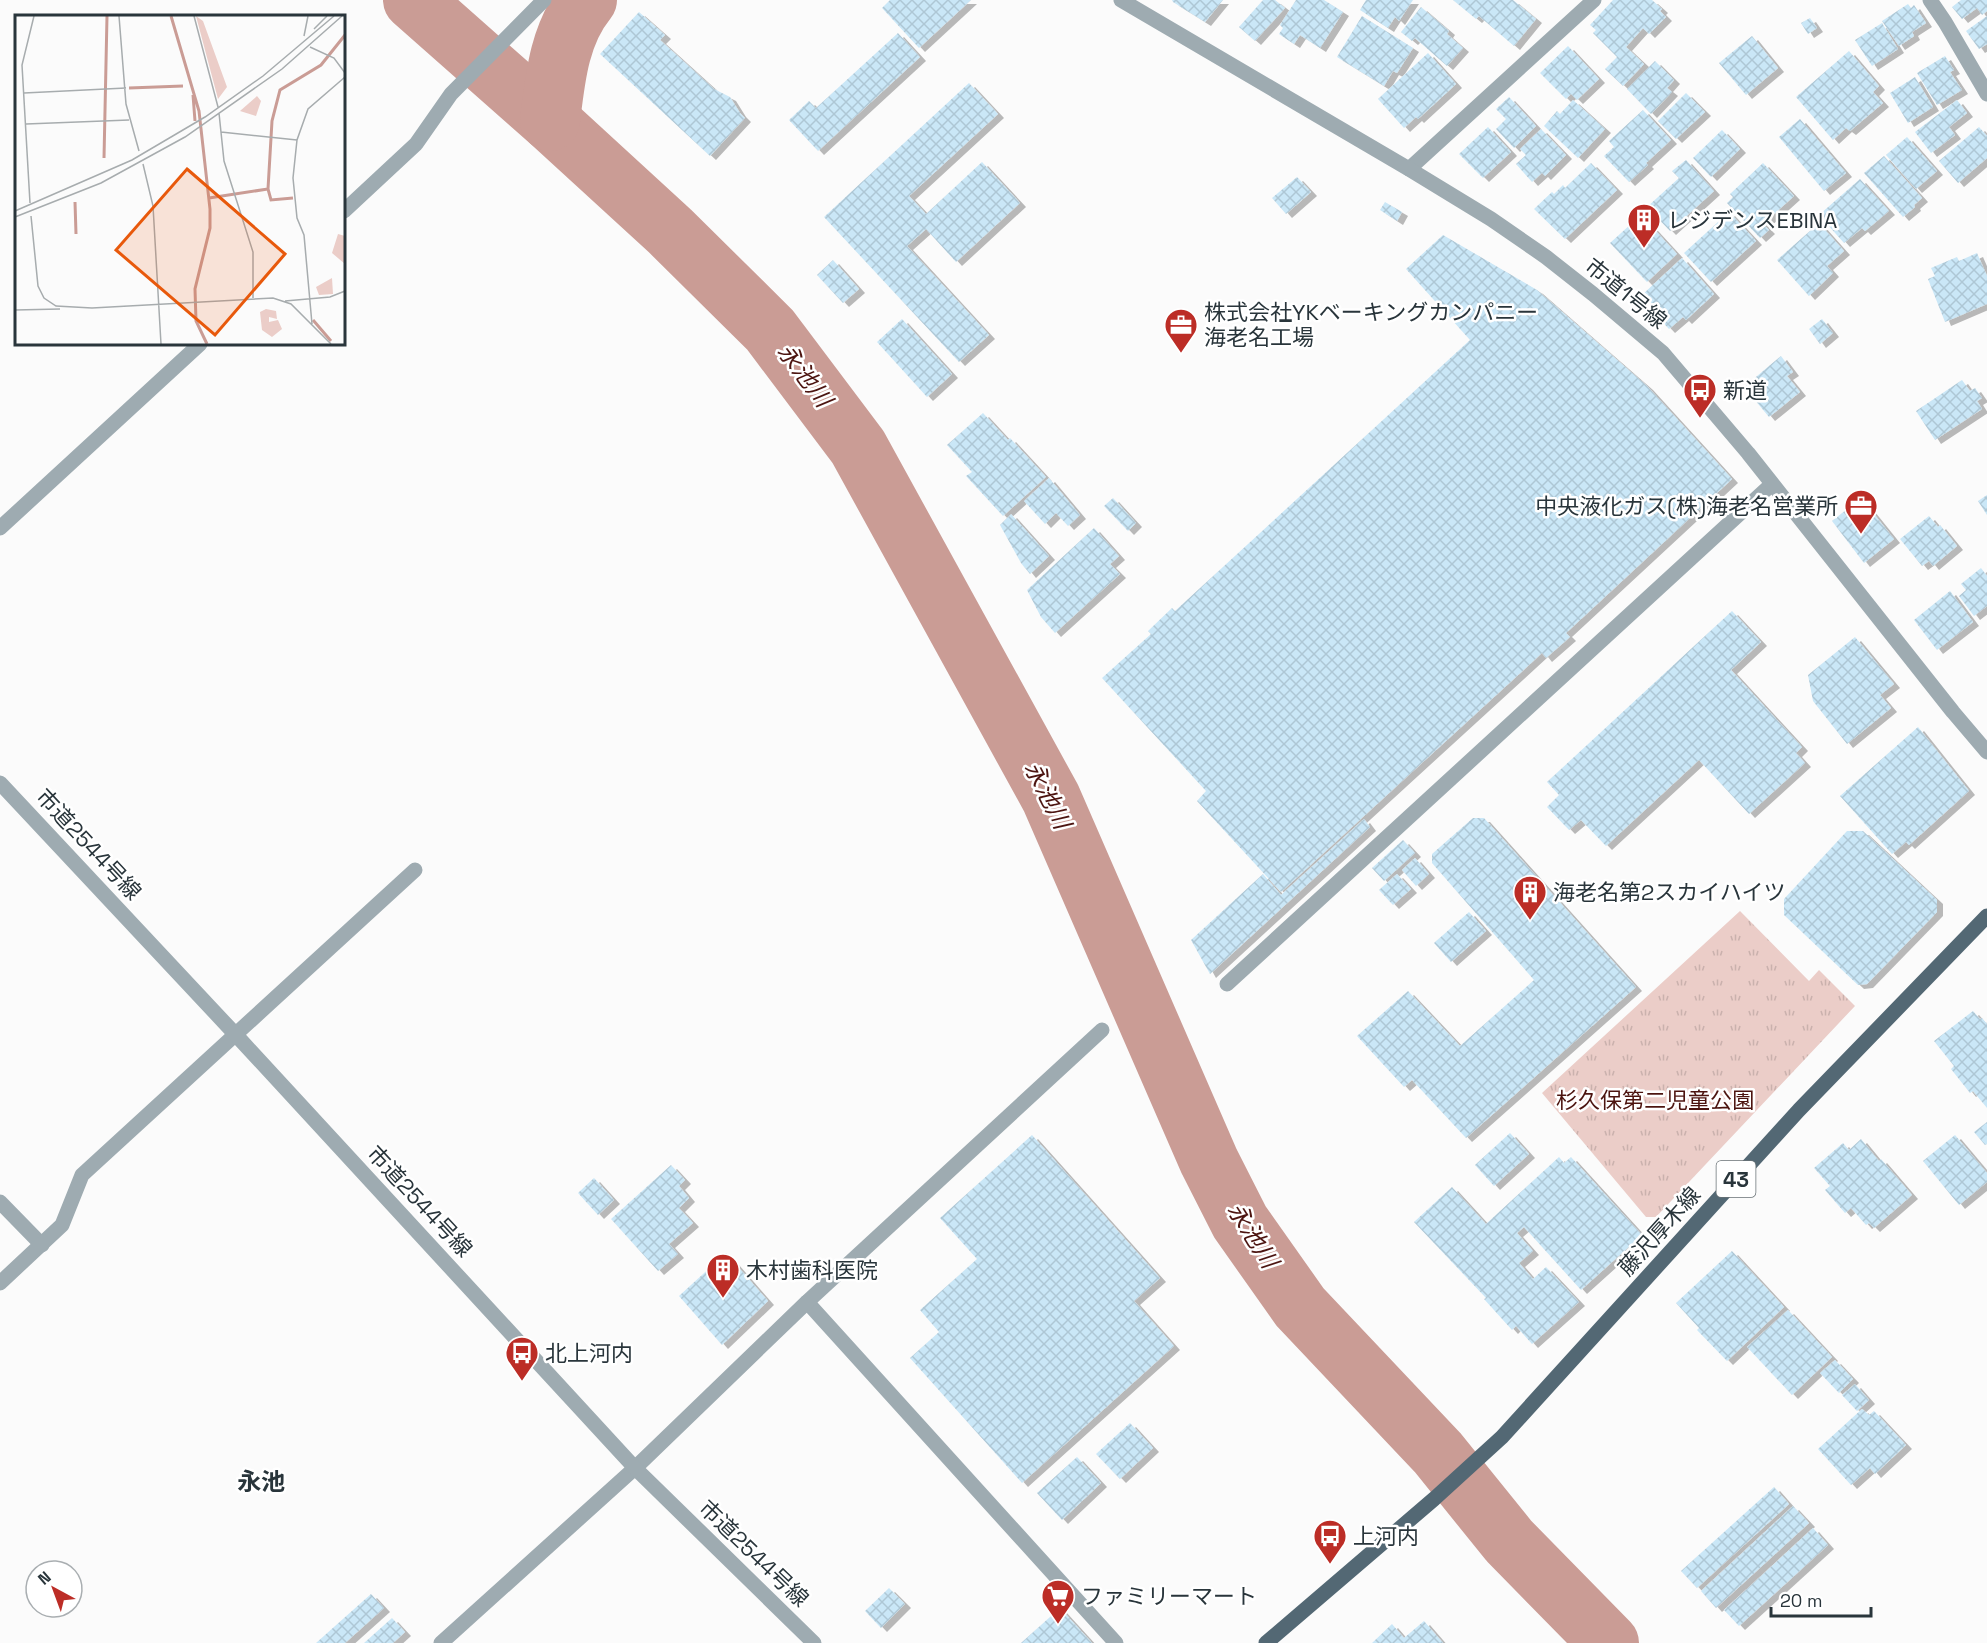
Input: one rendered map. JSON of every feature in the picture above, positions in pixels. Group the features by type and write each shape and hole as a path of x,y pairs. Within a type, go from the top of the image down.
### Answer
{"main road":[{"name":"藤沢厚木線","path":"1266,1643 1434,1500 1491,1448 1799,1110 1987,916"}],"street":[{"path":"345,210 416,144 458,87 544,0"},
{"name":"市道1号線","path":"1121,0 1491,219 1546,257 1663,353 1773,484 1987,752"},
{"path":"1409,169 1594,0"},
{"path":"1930,0 1987,94"},
{"path":"0,528 199,345"},
{"path":"1227,984 1773,484"},
{"name":"市道2544号線","path":"0,783 635,1468 814,1643"},
{"path":"0,1283 62,1225 81,1175 415,870"},
{"path":"441,1643 635,1468 807,1302 1102,1030"},
{"path":"0,1202 42,1245"},
{"path":"807,1302 1116,1643"}],"green space":[{"name":"杉久保第二児童公園","path":"1740,911 1809,981 1819,970 1855,1006 1656,1217 1646,1217 1542,1093"}],"building":[{"path":"890,0 971,0 919,48 882,8"},
{"path":"1172,0 1223,0 1205,22"},
{"path":"1263,0 1275,0 1285,8 1255,41 1239,27"},
{"path":"1296,0 1324,0 1343,12 1320,48 1300,35 1294,44 1279,34 1283,28 1280,25"},
{"path":"1366,0 1413,0 1399,21 1395,17 1388,28 1360,10"},
{"path":"1453,0 1513,0 1536,19 1514,46 1479,16 1476,19"},
{"path":"1613,0 1652,0 1662,9 1660,11 1666,17 1649,34 1643,28 1626,47 1644,64 1623,86 1605,69 1617,57 1593,33 1596,30 1590,25"},
{"path":"1961,0 1987,0 1987,11 1982,15 1977,8 1962,19 1952,7"},
{"path":"1908,4 1911,8 1914,5 1926,23 1912,32 1914,36 1899,46 1882,21"},
{"path":"1421,7 1449,31 1447,34 1463,48 1447,66 1415,38 1412,41 1401,32"},
{"path":"639,12 665,35 660,40 714,89 730,97 745,118 710,156 600,54"},
{"path":"1362,16 1413,48 1397,73 1393,71 1384,86 1337,57"},
{"path":"1987,16 1987,44 1979,49 1966,31"},
{"path":"1810,18 1817,28 1808,34 1801,23"},
{"path":"1882,23 1898,49 1872,66 1855,40"},
{"path":"898,33 920,57 818,151 789,120 809,101 816,108"},
{"path":"1752,36 1778,68 1746,95 1719,63"},
{"path":"1568,46 1599,79 1577,100 1571,94 1566,99 1540,73"},
{"path":"1849,51 1879,86 1873,92 1883,103 1850,131 1846,128 1833,140 1796,97"},
{"path":"1428,53 1456,84 1418,119 1416,117 1404,128 1378,99"},
{"path":"1945,56 1954,70 1950,72 1962,90 1937,105 1917,73"},
{"path":"1655,61 1674,80 1667,88 1672,92 1651,114 1627,89"},
{"path":"1915,77 1933,107 1908,123 1890,93"},
{"path":"969,83 998,114 909,196 926,214 982,162 1020,203 956,262 926,229 907,246 989,335 959,362 824,217"},
{"path":"1686,93 1705,112 1676,139 1658,121"},
{"path":"1509,97 1536,126 1514,148 1496,129 1506,119 1496,109"},
{"path":"1573,100 1605,129 1578,158 1544,126 1557,111 1560,114"},
{"path":"1957,100 1967,113 1949,127 1955,135 1931,153 1915,132"},
{"path":"1643,110 1671,140 1629,182 1604,156 1614,147 1609,141"},
{"path":"1800,119 1846,173 1824,191 1779,137"},
{"path":"1488,127 1511,152 1483,178 1459,154"},
{"path":"1979,127 1987,136 1987,158 1958,183 1939,161"},
{"path":"1541,129 1566,155 1545,176 1542,173 1532,182 1516,164 1526,155 1520,149"},
{"path":"1722,130 1740,149 1711,177 1693,158"},
{"path":"1907,137 1937,171 1916,189 1886,155"},
{"path":"1884,156 1922,198 1903,217 1864,173"},
{"path":"1686,160 1714,191 1670,231 1647,207 1679,178 1672,171"},
{"path":"1591,163 1617,190 1565,239 1534,209 1552,192 1554,194 1563,185 1565,188"},
{"path":"1763,163 1794,196 1763,224 1769,230 1760,238 1727,203 1733,197 1730,194"},
{"path":"1297,177 1311,192 1286,214 1272,198"},
{"path":"1860,179 1889,211 1865,231 1862,228 1844,243 1819,215"},
{"path":"1385,202 1402,212 1397,221 1380,210"},
{"path":"1729,212 1756,241 1711,282 1684,253"},
{"name":"レジデンスEBINA","path":"1641,215 1677,254 1647,282 1610,243"},
{"path":"1819,223 1844,251 1827,266 1833,273 1809,296 1777,260"},
{"path":"1443,235 1537,290 1647,386 1732,479 1566,633 1570,637 1546,658 1542,653 1281,892 1197,801 1206,791 1102,678 1151,634 1148,631 1172,608 1175,611 1470,340 1406,269"},
{"path":"1977,253 1987,276 1987,304 1945,322 1928,279 1935,276 1931,268 1957,257 1959,261"},
{"path":"1682,258 1714,294 1686,320 1683,317 1669,329 1651,310 1655,307 1643,294"},
{"path":"833,260 859,289 843,303 817,275"},
{"path":"902,319 952,374 927,397 877,342"},
{"path":"1822,319 1833,333 1820,344 1809,329"},
{"path":"1781,356 1793,372 1787,376 1800,392 1769,417 1744,387"},
{"path":"1962,380 1970,391 1975,388 1982,398 1977,401 1982,409 1935,440 1916,411"},
{"path":"983,413 1046,477 1003,516 966,476 972,472 947,445"},
{"path":"1049,478 1080,515 1068,526 1056,513 1045,524 1024,501"},
{"path":"1987,495 1987,515 1978,501"},
{"path":"1113,498 1136,523 1128,531 1104,506"},
{"path":"1861,498 1894,539 1864,563 1832,521"},
{"path":"1011,514 1049,556 1030,574 1021,563 1000,525"},
{"path":"1929,516 1938,527 1940,525 1957,546 1933,566 1929,561 1922,566 1900,539"},
{"path":"1094,528 1119,556 1110,564 1120,574 1055,633 1041,617 1027,590"},
{"path":"1981,568 1987,576 1987,606 1974,616 1959,596 1966,590 1961,584"},
{"path":"1950,591 1973,622 1937,650 1914,620"},
{"path":"1732,611 1761,642 1731,670 1802,747 1796,753 1805,763 1749,814 1699,760 1606,846 1581,820 1569,830 1547,807 1559,795 1547,782"},
{"path":"1855,637 1894,684 1880,695 1891,708 1847,744 1813,701 1808,675"},
{"path":"1918,727 1969,791 1909,845 1906,842 1892,854 1840,796"},
{"name":"海老名第2スカイハイツ","path":"1473,818 1484,818 1636,987 1466,1138 1412,1080 1404,1087 1357,1036 1408,991 1460,1046 1534,980 1432,863 1432,854"},
{"path":"1364,819 1370,827 1210,974 1191,940 1263,874 1281,895"},
{"path":"1847,831 1863,831 1937,900 1937,912 1867,984 1858,985 1784,915 1784,899"},
{"path":"1403,840 1415,853 1384,881 1372,868"},
{"path":"1415,858 1429,874 1416,886 1402,870"},
{"path":"1397,874 1411,889 1393,905 1379,890"},
{"path":"1469,912 1486,931 1451,962 1434,943"},
{"path":"1973,1011 1987,1024 1987,1108 1973,1091 1970,1093 1951,1069 1954,1066 1934,1041"},
{"path":"1987,1122 1987,1144 1985,1145 1974,1132"},
{"path":"1510,1133 1529,1154 1494,1186 1475,1165"},
{"path":"1032,1135 1160,1278 1134,1301 1174,1346 1022,1483 910,1358 939,1332 920,1310 977,1259 940,1218"},
{"path":"1955,1135 1987,1173 1987,1182 1959,1205 1923,1161"},
{"path":"1861,1139 1912,1195 1874,1228 1869,1223 1866,1225 1851,1208 1845,1213 1825,1190 1830,1186 1814,1168 1843,1143 1849,1150"},
{"path":"1559,1157 1564,1163 1571,1157 1642,1235 1581,1290 1524,1227 1517,1233 1533,1251 1519,1263 1533,1279 1546,1267 1579,1302 1532,1344 1516,1326 1512,1330 1484,1299 1486,1298 1414,1222 1452,1187 1486,1224"},
{"path":"671,1165 685,1180 679,1186 689,1198 679,1208 693,1223 669,1244 678,1254 658,1271 611,1219"},
{"path":"594,1178 614,1200 598,1215 578,1193"},
{"path":"1732,1251 1784,1307 1727,1361 1697,1330 1699,1328 1676,1303"},
{"name":"木村歯科医院","path":"726,1253 768,1301 722,1345 679,1296"},
{"path":"1788,1310 1832,1357 1792,1395 1747,1347"},
{"path":"1835,1360 1853,1379 1839,1393 1820,1373"},
{"path":"1855,1384 1869,1400 1857,1411 1842,1395"},
{"path":"1862,1409 1869,1415 1874,1411 1906,1445 1875,1474 1870,1468 1851,1485 1818,1449"},
{"path":"1130,1423 1153,1448 1120,1479 1096,1454"},
{"path":"1077,1457 1101,1483 1062,1520 1037,1493"},
{"path":"1774,1487 1789,1504 1697,1588 1681,1571"},
{"path":"1793,1506 1809,1523 1716,1608 1701,1591"},
{"path":"1813,1528 1828,1545 1739,1626 1724,1610"},
{"path":"889,1588 905,1604 881,1628 865,1611"},
{"path":"371,1594 384,1608 345,1643 316,1643"},
{"name":"ファミリーマート","path":"1060,1608 1092,1643 1021,1643"},
{"path":"392,1618 405,1632 393,1643 364,1643"},
{"path":"1424,1621 1443,1643 1372,1643 1392,1624 1404,1638"}],"waterway":[{"name":"永池川","path":"413,0 670,231 770,330 858,447 1051,798 1209,1161 1240,1222 1300,1307 1438,1453 1509,1541 1609,1643"},
{"path":"550,121 564,42 570,27 587,0"}],"place":[{"name":"レジデンスEBINA","path":"1644,249"},
{"name":"株式会社YKベーキングカンパニー 海老名工場","path":"1181,354"},
{"name":"新道","path":"1700,419"},
{"name":"中央液化ガス(株)海老名営業所","path":"1861,535"},
{"name":"海老名第2スカイハイツ","path":"1530,921"},
{"name":"木村歯科医院","path":"723,1299"},
{"name":"北上河内","path":"522,1382"},
{"name":"上河内","path":"1330,1565"},
{"name":"ファミリーマート","path":"1058,1625"}],"district":[{"name":"永池","path":"261,1481"}]}
